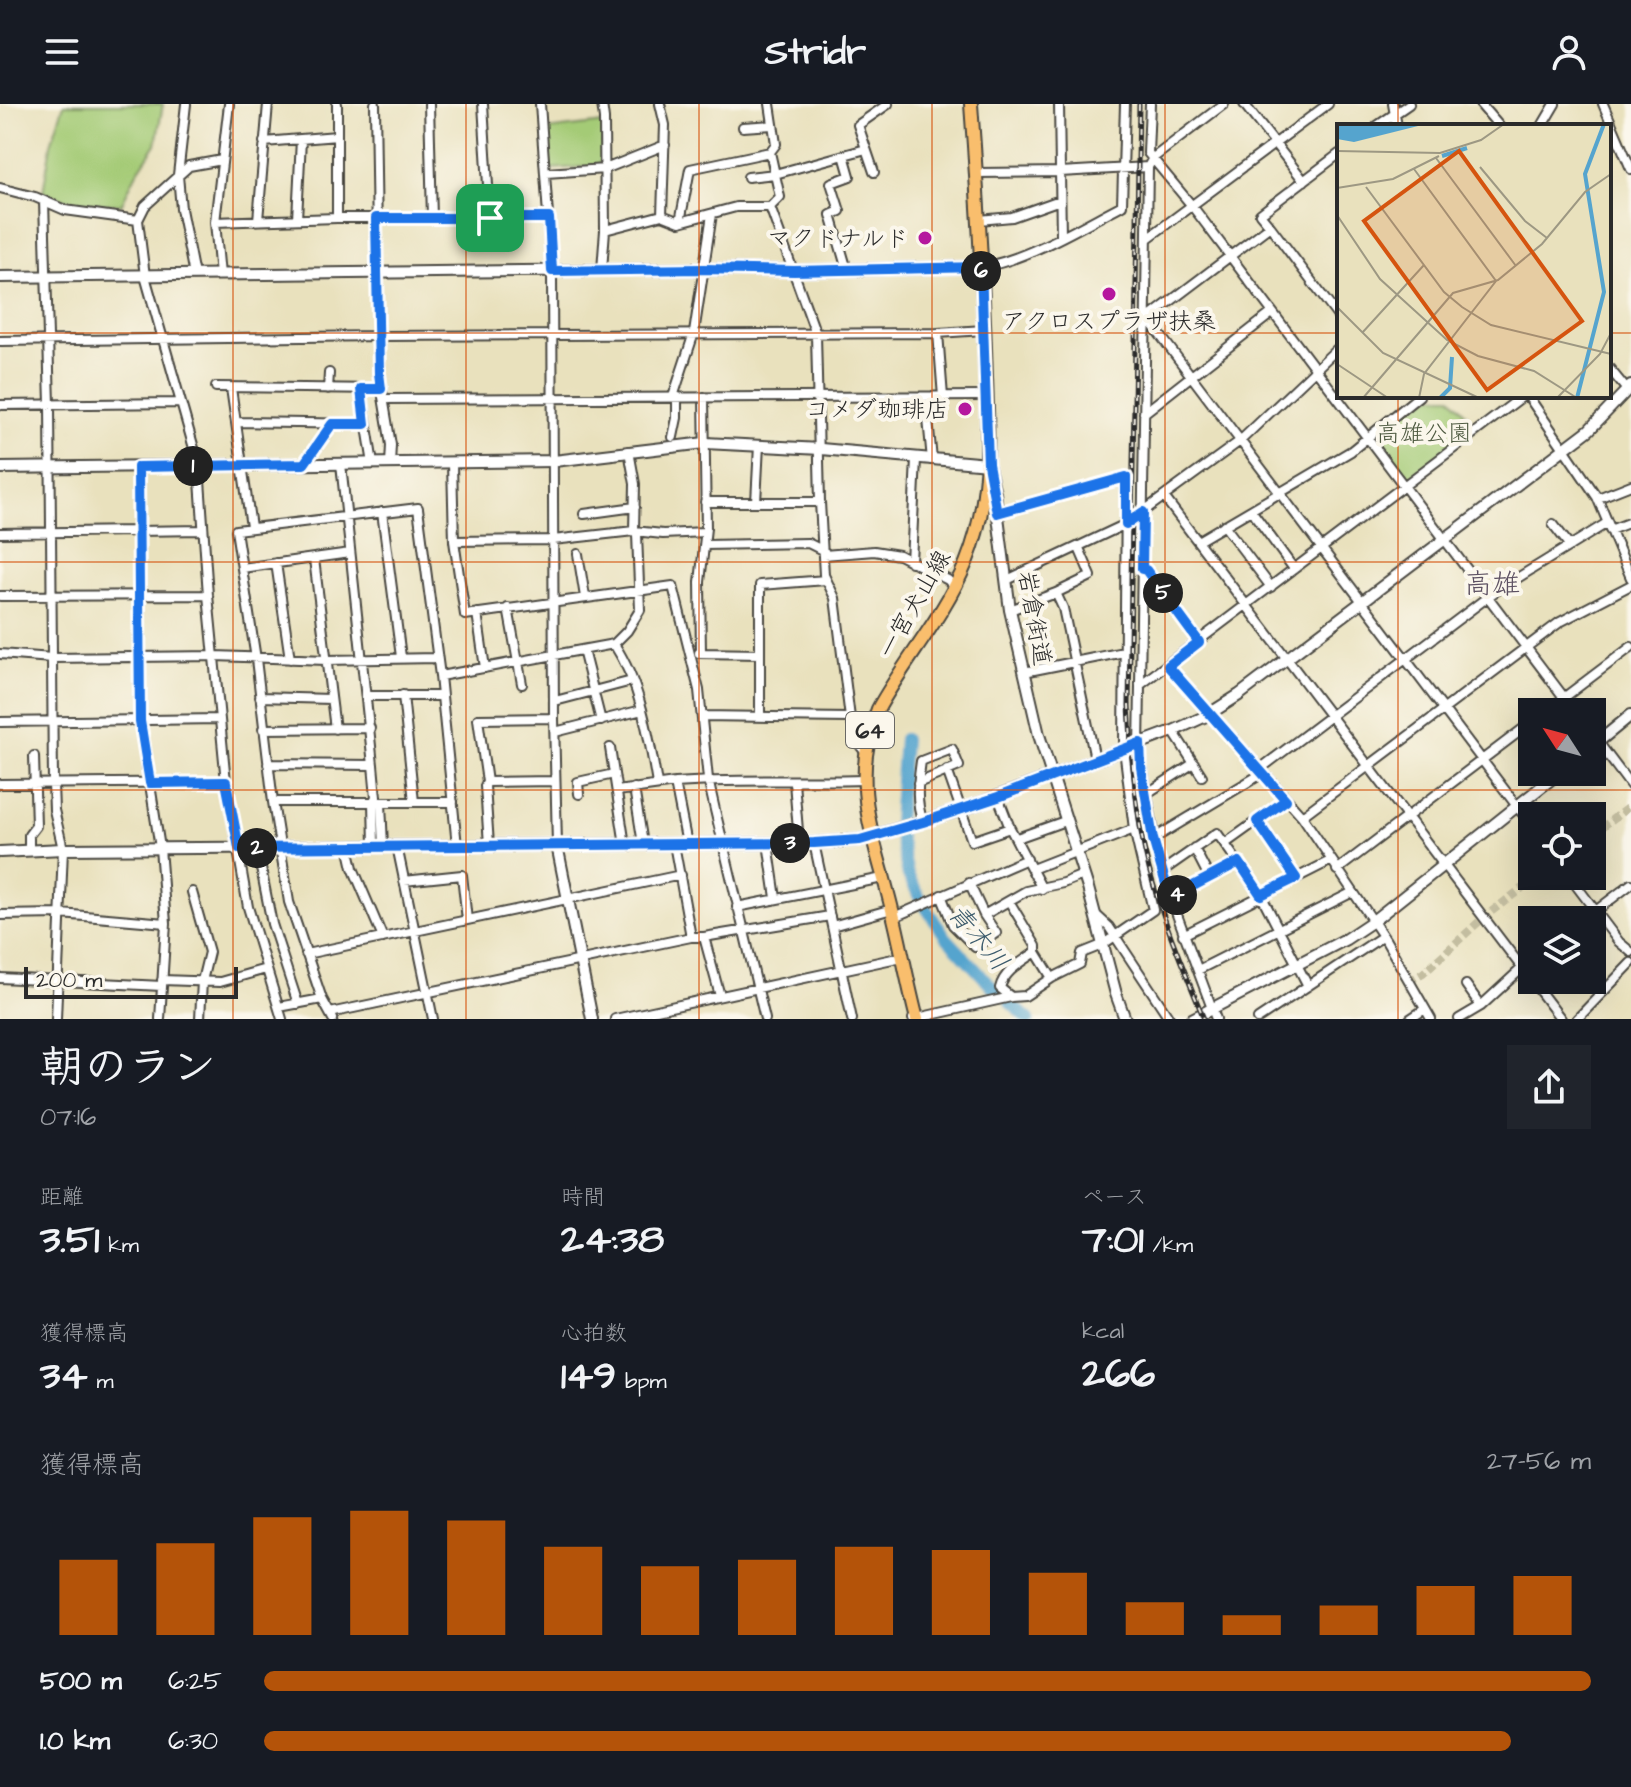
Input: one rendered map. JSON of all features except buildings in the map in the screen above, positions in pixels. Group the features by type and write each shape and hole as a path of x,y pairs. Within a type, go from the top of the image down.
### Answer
{"main road":[{"name":"一宮犬山線","path":"915,1019 863,780 870,730 878,709 954,587 975,535 986,492 984,330 971,104"}],"street":[{"path":"186,104 179,173 181,209 194,275"},
{"path":"220,275 215,222 229,104"},
{"path":"258,220 268,104"},
{"path":"337,104 337,218"},
{"path":"375,104 378,336 381,389 391,445 390,464"},
{"path":"429,104 432,218"},
{"path":"483,104 490,218"},
{"path":"540,104 552,271 557,845 592,1019"},
{"path":"602,104 605,169 602,270"},
{"path":"660,104 665,125 662,215"},
{"path":"680,222 690,169 770,152 776,144 770,104"},
{"path":"874,172 858,125 888,104"},
{"path":"1059,104 1061,237"},
{"path":"0,277 704,269 794,271 996,265 1061,237 1122,205 1125,104"},
{"path":"1150,104 1148,153 1193,207 1564,698 1631,647"},
{"path":"1216,1019 1170,898 1153,839 1141,767 1140,685 1148,167 1153,158 1224,104"},
{"path":"1244,104 1304,181"},
{"path":"1148,238 1328,104"},
{"path":"1393,104 1396,124"},
{"path":"1380,124 1409,104"},
{"path":"1480,104 1497,124"},
{"path":"1545,124 1555,104"},
{"path":"1603,104 1610,124"},
{"path":"743,127 773,125"},
{"path":"1611,128 1631,169"},
{"path":"264,142 337,136"},
{"path":"297,219 301,139"},
{"path":"546,173 605,169 665,145"},
{"path":"748,177 775,174 866,149"},
{"path":"605,230 662,215 680,222 736,207 770,207 780,197 770,152"},
{"path":"844,155 850,176 831,183 840,211 831,215 847,270"},
{"path":"1337,156 1260,214 1337,315"},
{"path":"222,160 189,166 179,173 145,206 138,220 145,276 199,466 226,782 254,930 282,1019"},
{"path":"976,173 1148,167"},
{"path":"0,188 65,210 138,220"},
{"path":"979,220 1012,217 1060,200"},
{"path":"44,201 50,404 53,784 54,810 63,849 56,1019"},
{"path":"770,207 816,334 820,502 826,580 835,598 850,718 859,744 866,753"},
{"path":"673,437 677,418 675,397 694,333 712,214"},
{"path":"215,222 337,218 549,218"},
{"path":"1147,319 1270,226"},
{"path":"1144,413 1272,313"},
{"path":"1147,319 1517,807"},
{"path":"0,341 938,333 984,330"},
{"path":"938,333 943,397"},
{"path":"1007,580 1126,524 1240,441 1337,349"},
{"path":"0,852 814,843 873,837 998,797 1210,714 1589,430 1629,388 1611,370"},
{"path":"328,389 329,373"},
{"path":"216,387 381,389"},
{"path":"231,388 251,527"},
{"path":"361,389 373,464"},
{"path":"384,399 986,396"},
{"path":"701,653 700,582 705,545 704,397"},
{"path":"926,398 932,460"},
{"path":"1198,541 1367,440 1373,431 1416,398"},
{"path":"1140,685 1522,398"},
{"path":"1527,398 1565,447 1598,498 1631,578"},
{"path":"0,405 179,403"},
{"path":"237,422 365,424"},
{"path":"304,464 332,424"},
{"path":"0,468 554,461 705,443 821,449 988,464"},
{"path":"756,502 759,445"},
{"path":"440,676 614,644 627,631 640,610 637,534 634,531 635,484 629,451"},
{"path":"911,562 916,459"},
{"path":"341,464 370,728 378,846"},
{"path":"452,464 454,541 465,615 673,586 699,690 708,779 765,1019"},
{"name":"岩倉街道","path":"988,464 1010,610 1050,778 1077,852 1125,1019"},
{"path":"138,467 140,721 160,848 166,923 160,1019"},
{"path":"915,1019 1025,996 1080,964 1082,953 1102,945 1153,910 1134,829 1124,749 1126,477 997,513"},
{"path":"1598,498 1631,485"},
{"path":"1164,497 1518,964"},
{"path":"705,502 820,502"},
{"path":"584,514 635,507"},
{"path":"457,846 440,676 418,508 236,530 289,902 322,999 332,1016 427,992 691,937 893,913 1027,859"},
{"path":"1251,510 1294,569"},
{"path":"382,512 401,657"},
{"path":"1153,839 1261,771 1488,597 1608,526 1631,522"},
{"path":"1553,524 1570,546"},
{"path":"1224,525 1271,587"},
{"path":"0,533 203,530"},
{"path":"454,541 553,540 634,531 663,534 705,532"},
{"path":"705,545 808,543 824,553 874,551 899,555 948,580 954,587"},
{"path":"1010,610 1091,576 1079,548"},
{"path":"242,568 350,553"},
{"path":"578,554 585,597"},
{"path":"314,559 335,729"},
{"path":"276,563 290,659"},
{"path":"1142,569 1146,570 1199,642"},
{"path":"760,717 760,585 826,580"},
{"path":"1302,816 1560,622 1631,585"},
{"path":"1056,593 1063,608 1095,759"},
{"path":"0,596 208,595"},
{"path":"508,608 522,684"},
{"path":"477,613 485,668"},
{"path":"614,644 627,664 642,710 657,784"},
{"path":"583,650 601,721"},
{"path":"1024,672 1124,652"},
{"path":"690,653 760,654"},
{"path":"0,654 52,658 436,658"},
{"path":"1168,666 1302,816 1383,936 1431,1019"},
{"path":"555,701 632,681"},
{"path":"403,695 414,802"},
{"path":"366,696 440,696"},
{"path":"260,697 331,699"},
{"path":"555,732 642,710"},
{"path":"1606,733 1631,715"},
{"path":"702,716 850,718"},
{"path":"489,845 487,782 478,719 554,718"},
{"path":"0,722 220,719"},
{"path":"263,729 370,728"},
{"path":"1173,731 1202,776"},
{"path":"1337,870 1518,733"},
{"path":"610,748 625,845"},
{"path":"918,783 959,766 952,749 921,761 918,783 916,805 923,822"},
{"path":"29,851 29,835 36,826 34,756"},
{"path":"1606,756 1631,786"},
{"path":"1146,794 1194,763"},
{"path":"268,764 373,765"},
{"path":"947,770 972,841 1010,828"},
{"path":"579,794 578,782 614,774"},
{"path":"617,791 708,779 794,782 863,780"},
{"path":"487,782 555,781"},
{"path":"0,784 226,782"},
{"path":"794,782 799,843"},
{"path":"675,783 687,844"},
{"path":"1192,1019 1346,939 1543,786"},
{"path":"634,788 643,844"},
{"path":"998,797 1010,828 1042,889"},
{"path":"1226,843 1286,800"},
{"path":"273,802 453,802"},
{"path":"1017,838 1065,821"},
{"path":"1257,821 1296,878"},
{"path":"1032,869 1134,829"},
{"path":"1161,872 1217,833 1261,895 1308,986"},
{"path":"768,843 776,898"},
{"path":"814,843 852,1019"},
{"path":"674,844 691,937"},
{"path":"348,846 353,868 383,938"},
{"path":"397,846 433,1019"},
{"path":"257,848 272,924 298,1004"},
{"path":"1194,848 1209,877"},
{"path":"1183,935 1330,861"},
{"path":"1170,898 1239,862"},
{"path":"404,881 462,875 467,920"},
{"path":"306,954 681,875"},
{"path":"984,915 1026,891 1083,875"},
{"path":"737,907 883,878"},
{"path":"941,895 953,925 975,947 996,933 969,883"},
{"path":"1602,906 1631,884"},
{"path":"1580,890 1592,906"},
{"path":"192,892 209,952 202,981 200,1019"},
{"path":"1198,970 1353,892"},
{"path":"1009,901 1052,978"},
{"path":"1095,913 1109,927 1170,1019"},
{"path":"0,915 61,914 166,923"},
{"path":"254,930 272,924"},
{"path":"1606,924 1631,952"},
{"path":"1258,1019 1383,936"},
{"path":"704,937 720,996"},
{"path":"1011,997 1000,988 1002,980 1036,952"},
{"path":"615,1019 902,957"},
{"path":"1577,1019 1631,963"},
{"path":"0,978 220,982 266,969"},
{"path":"1459,1019 1481,1006 1518,971"},
{"path":"1466,985 1481,1006"},
{"path":"1541,994 1561,1019"},
{"path":"279,1007 322,999"},
{"path":"1410,1019 1425,1009"}],"green space":[{"path":"64,104 163,104 156,144 136,174 121,205 75,202 43,192 51,144"},
{"path":"604,123 600,166 550,169 545,130"},
{"name":"高雄公園","path":"1423,398 1453,398 1477,427 1407,482 1372,438"}],"waterway":[{"name":"青木川","path":"898,824 904,739"},
{"name":"青木川","path":"900,837 908,875 920,898"},
{"name":"青木川","path":"926,908 945,936 999,994"},
{"name":"青木川","path":"1010,1003 1029,1019"}],"tunnel":[{"path":"1606,824 1631,805"},
{"path":"1409,981 1423,973 1483,918 1520,890"}],"railway":[{"path":"1139,104 1129,705 1131,746 1137,808 1149,869 1167,926 1204,1019"}],"place":[{"name":"マクドナルド","path":"925,238"},
{"name":"アクロスプラザ扶桑","path":"1109,294"},
{"name":"コメダ珈琲店","path":"965,409"}],"district":[{"name":"高雄","path":"1492,583"}],"route":[{"path":"376,218 490,218 549,218 552,271 981,267 988,464 997,513 1126,477 1126,524 1143,512 1142,569 1146,570 1199,642 1168,666 1286,800 1257,821 1296,878 1261,895 1239,862 1170,898 1153,839 1140,743 923,822 860,840 814,843 239,848 226,782 150,783 140,721 138,467 304,464 332,424 365,424 361,389 381,389 376,218"}]}
